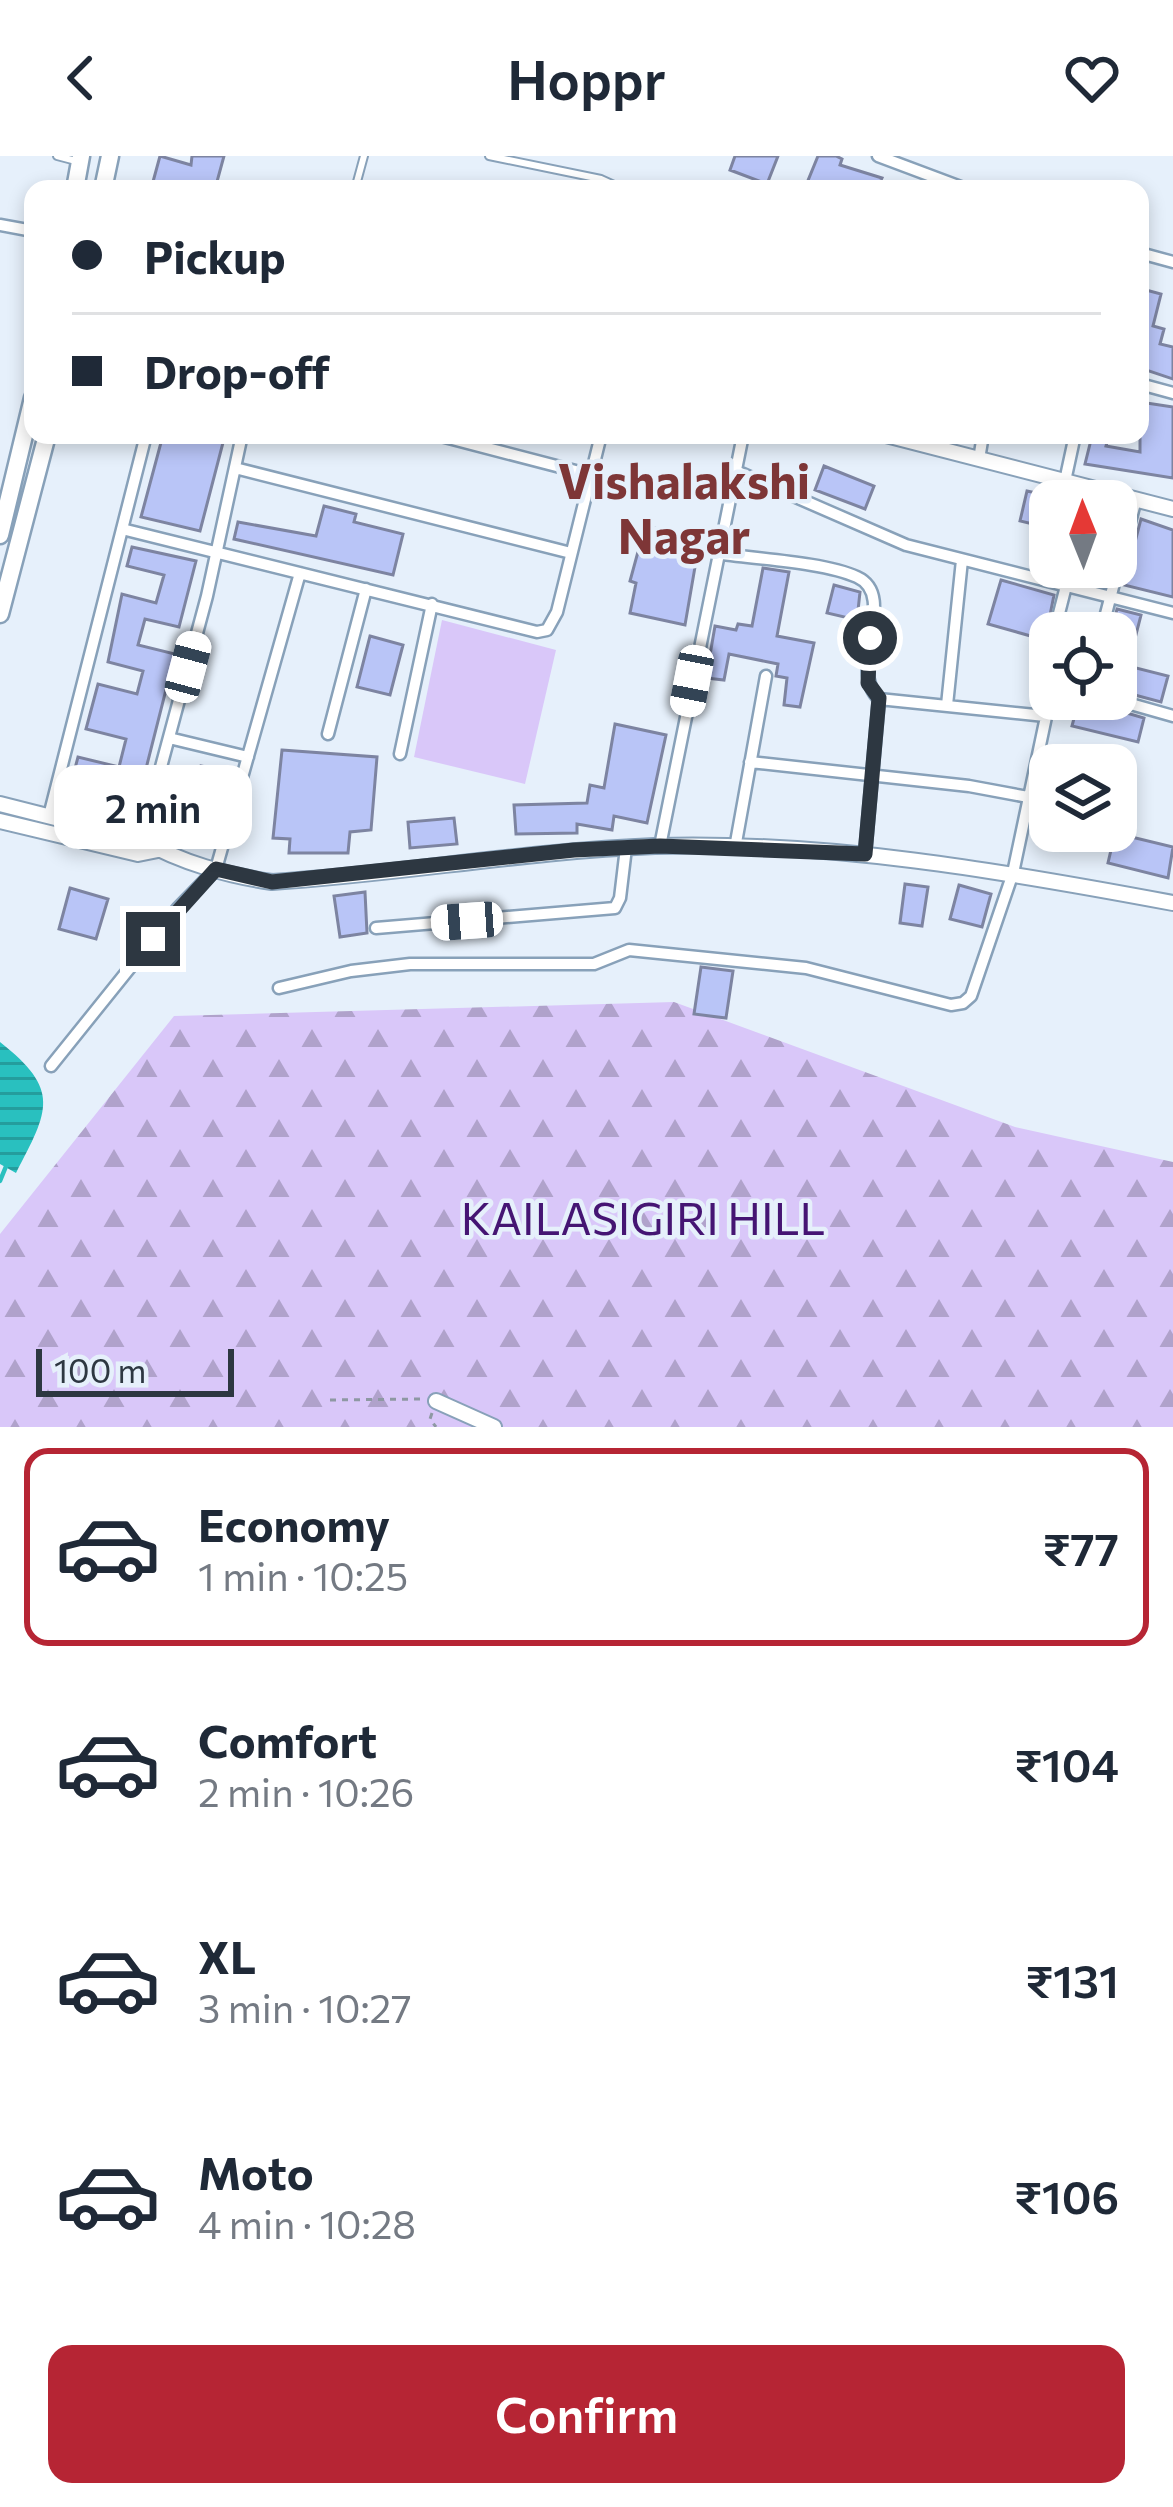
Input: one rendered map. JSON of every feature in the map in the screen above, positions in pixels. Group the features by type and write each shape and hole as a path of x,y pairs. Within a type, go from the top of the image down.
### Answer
{"main road":[{"path":"0,536 24,436"},
{"path":"0,614 44,444"}],"street":[{"path":"878,156 942,180"},
{"path":"49,816 144,444"},
{"path":"140,847 217,553 240,444"},
{"path":"472,444 591,475"},
{"path":"122,529 537,632 547,630 557,612 600,444"},
{"path":"660,846 741,444"},
{"path":"922,444 1061,480"},
{"path":"979,459 982,444"},
{"path":"1065,480 1073,444"},
{"path":"235,468 571,554"},
{"path":"736,471 905,545 1029,577"},
{"path":"1137,499 1173,509"},
{"path":"716,553 839,572 870,586 874,603 866,673 879,698 1029,714"},
{"path":"947,705 962,560"},
{"path":"52,1066 178,908 216,869 300,573"},
{"path":"1074,588 1173,613"},
{"path":"1107,612 1113,588"},
{"path":"328,734 366,589"},
{"path":"400,754 432,604"},
{"path":"735,848 766,676"},
{"path":"865,854 879,698"},
{"path":"1137,706 1173,716"},
{"path":"169,738 248,757"},
{"path":"750,762 1028,797"},
{"path":"279,988 351,971 410,964 594,964 629,950 806,968 951,1005 963,1003 971,996 1013,873 1029,792"},
{"path":"0,804 140,847"},
{"path":"0,821 158,850 272,882 660,846 865,854 1013,873 1173,902"},
{"path":"376,928 615,908 626,848"},
{"path":"436,1401 494,1427"}],"lane":[{"path":"57,156 80,159"},
{"path":"489,156 603,180"}],"path":[{"path":"330,1400 436,1401"}],"green space":[{"path":"442,620 556,650 525,784 414,757"},
{"name":"KAILASIGIRI HILL","path":"674,1002 1015,1127 1173,1162 1173,1427 0,1427 0,1234 174,1016"}],"water":[{"path":"0,1042 33,1074 43,1102 36,1133 16,1173 0,1164"}],"building":[{"path":"160,156 191,165 192,156 224,156 217,180 153,180"},
{"path":"735,156 778,156 769,180 730,170"},
{"path":"818,156 836,156 842,159 840,165 882,178 881,180 808,180"},
{"path":"1149,291 1161,294 1153,326 1164,329 1160,344 1173,347 1173,379 1149,371"},
{"path":"1149,403 1173,407 1173,478 1085,464 1090,444 1140,452 1140,444 1149,444"},
{"path":"161,444 223,444 200,531 141,517"},
{"path":"824,466 874,486 865,509 815,490"},
{"path":"1027,491 1029,491 1029,523 1020,521"},
{"path":"324,506 356,514 354,522 403,534 393,575 234,539 238,522 316,536"},
{"path":"1141,519 1173,530 1173,597 1136,588"},
{"path":"645,526 700,538 685,625 630,613 636,583 630,581"},
{"path":"132,547 196,561 179,627 145,619 138,645 175,654 133,820 106,813 113,786 73,776 78,757 119,767 126,739 86,729 98,684 137,694 143,671 108,662 122,594 156,603 164,575 127,566"},
{"path":"763,568 789,572 777,636 814,643 800,707 784,705 787,678 776,676 778,664 729,654 724,680 706,678 715,626 736,630 738,624 752,626"},
{"path":"1001,580 1054,595 1051,612 1029,612 1029,636 988,624"},
{"path":"834,585 860,592 857,620 827,613"},
{"path":"370,636 403,645 390,695 357,687"},
{"path":"1137,668 1168,676 1161,702 1137,696"},
{"path":"1144,718 1138,742 1072,726 1074,720"},
{"path":"615,724 666,735 647,823 614,816 612,830 577,824 577,833 516,834 514,805 587,803 590,785 604,788"},
{"path":"282,750 377,757 371,830 350,832 348,853 289,853 290,839 273,838"},
{"path":"201,766 222,770 207,834 161,823 166,795 194,801"},
{"path":"454,818 457,844 410,848 408,822"},
{"path":"1137,838 1173,847 1168,878 1108,863 1111,852 1137,852"},
{"path":"905,884 928,887 922,926 900,923"},
{"path":"959,885 991,894 982,927 950,919"},
{"path":"70,888 108,899 96,939 59,929"},
{"path":"365,892 367,933 340,937 334,896"},
{"path":"701,967 733,971 726,1018 694,1014"}],"waterway":[{"path":"0,1181 7,1164"}],"district":[{"name":"Vishalakshi Nagar","path":"684,506"}],"route":[{"path":"153,939 216,869 272,882 574,850 660,846 865,854 879,698 866,673 870,638"}]}
